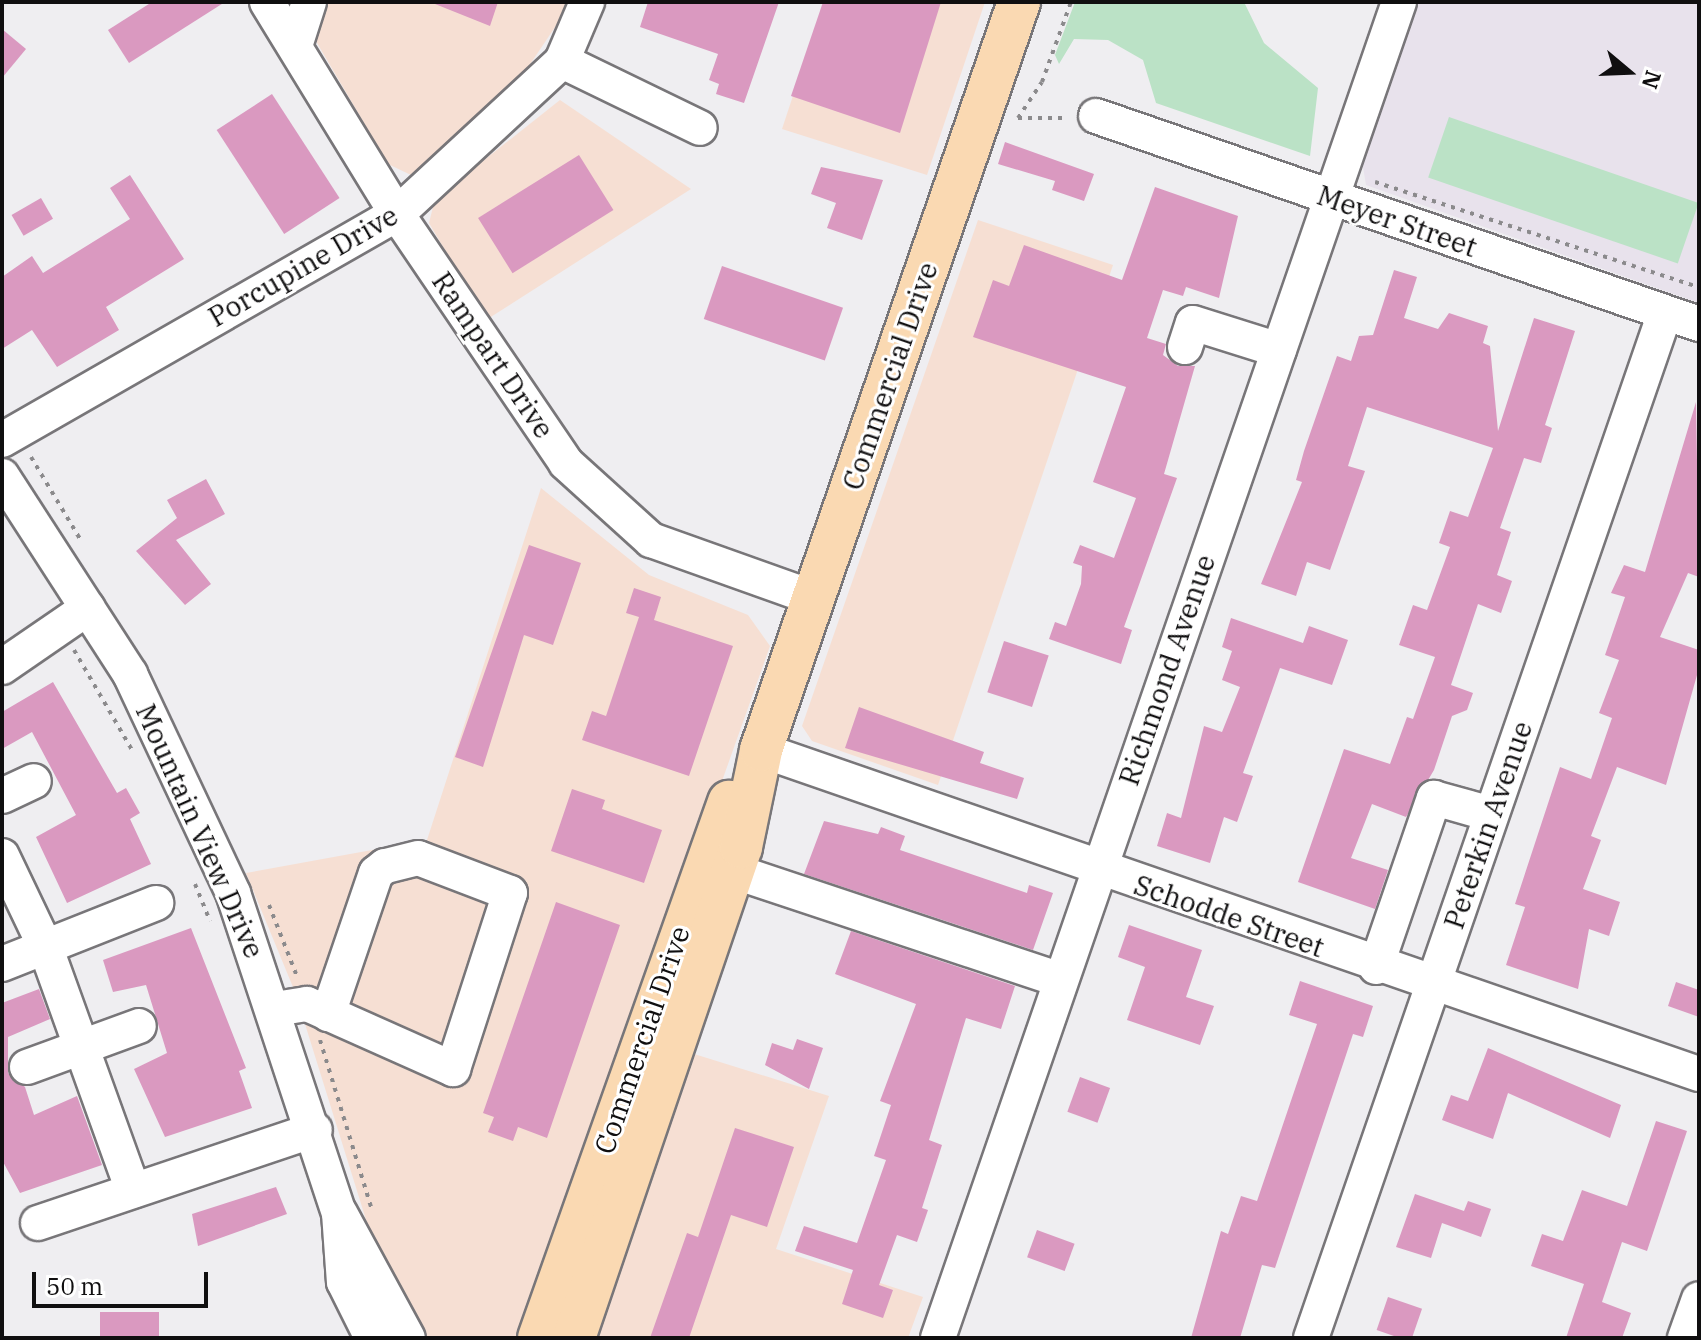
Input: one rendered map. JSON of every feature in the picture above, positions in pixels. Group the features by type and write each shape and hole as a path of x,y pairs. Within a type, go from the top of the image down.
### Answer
{"main road":[{"name":"Commercial Drive","path":"574,1338 733,871 761,750 1019,2"},
{"name":"Commercial Drive","path":"539,1338 705,861 761,750"}],"street":[{"name":"Rampart Drive","path":"267,2 397,214 566,463 608,508 651,540 814,598"},
{"path":"295,46 309,2"},
{"name":"Porcupine Drive","path":"2,440 397,214 562,61 587,2"},
{"name":"Richmond Avenue","path":"938,1338 1399,2"},
{"path":"562,61 700,128"},
{"name":"Meyer Street","path":"1096,116 1699,324"},
{"name":"Peterkin Avenue","path":"1311,1338 1665,313"},
{"path":"1193,323 1279,350"},
{"name":"Mountain View Drive","path":"2,476 75,619 130,674 227,879 315,1130 339,1213 344,1282 372,1338"},
{"path":"2,667 75,619"},
{"name":"Schodde Street","path":"761,750 1432,987 1699,1074"},
{"path":"2,796 34,781"},
{"path":"1376,967 1434,798 1491,814"},
{"path":"2,856 45,946 133,1191"},
{"path":"275,1009 307,1004 328,1014 453,1069 510,893 418,858 402,857 376,873 328,1014"},
{"path":"733,871 1060,980"},
{"path":"2,964 156,903"},
{"path":"27,1067 139,1026"},
{"path":"38,1223 315,1130"},
{"name":"Mountain View Drive","path":"339,1213 408,1338"},
{"path":"1685,1338 1699,1299"}],"path":[{"path":"1018,118 1042,82 1071,2"},
{"path":"1008,119 1045,120"},
{"path":"1368,170 1373,182 1386,180 1699,287"},
{"path":"1690,283 1699,278"},
{"path":"75,619 141,766"},
{"path":"190,872 212,927"}],"shaded area":[{"path":"293,2 572,2 512,91 411,175 388,164"},
{"path":"824,2 985,2 927,175 782,129"},
{"path":"1415,2 1699,2 1699,303 1366,185 1362,161"},
{"path":"560,100 691,189 486,320 429,223 435,199"},
{"path":"978,220 1113,265 938,785 812,741 802,726"},
{"path":"541,488 649,575 748,615 770,646 524,1338 418,1338 377,1255 295,992 246,873 427,840"},
{"path":"691,1053 829,1096 776,1249 923,1297 908,1338 597,1338"}],"green space":[{"path":"1075,2 1244,2 1264,43 1318,88 1310,156 1156,103 1143,60 1108,40 1074,39 1059,64 1055,55"},
{"path":"1449,117 1699,203 1678,263 1428,178"}],"building":[{"path":"152,2 225,2 129,63 108,30"},
{"path":"430,2 498,2 490,26"},
{"path":"648,2 779,2 744,103 716,94 719,84 709,80 718,54 640,27"},
{"path":"823,2 941,2 900,133 791,96"},
{"path":"2,29 26,49 2,78"},
{"path":"272,94 340,198 284,234 217,130"},
{"path":"1005,142 1094,174 1084,201 1052,190 1055,181 998,164"},
{"path":"579,155 613,210 513,273 478,218"},
{"path":"821,167 883,180 862,240 827,228 836,203 811,194"},
{"path":"130,175 184,259 106,307 119,330 57,367 32,330 2,349 2,277 32,256 43,273 130,219 110,188"},
{"path":"1155,187 1238,216 1219,298 1186,287 1183,296 1163,290 1147,338 1166,344 1163,355 1178,366 1195,366 1164,474 1177,478 1124,627 1132,630 1121,664 1049,639 1055,622 1066,626 1081,584 1082,566 1073,563 1080,545 1114,558 1136,498 1093,482 1126,387 973,337 993,280 1009,286 1024,245 1122,280"},
{"path":"41,198 53,219 24,236 12,215"},
{"path":"722,266 843,308 825,361 704,319"},
{"path":"1394,270 1417,277 1404,318 1438,329 1449,313 1488,326 1483,343 1490,346 1498,431 1534,318 1575,331 1545,425 1552,428 1541,463 1524,458 1500,528 1511,532 1497,575 1512,581 1501,613 1478,604 1451,685 1473,693 1467,710 1452,716 1434,770 1406,817 1372,804 1351,858 1388,870 1375,909 1298,882 1344,749 1390,764 1407,717 1413,719 1435,657 1399,645 1413,605 1427,610 1450,547 1439,543 1450,511 1468,517 1493,448 1367,407 1348,466 1365,471 1330,570 1307,562 1296,596 1261,584 1302,482 1296,480 1304,451 1337,356 1351,361 1359,336 1373,335"},
{"path":"1696,402 1699,577 1688,573 1660,637 1699,650 1699,668 1666,785 1617,767 1591,836 1601,840 1583,889 1620,902 1609,936 1589,929 1578,989 1506,965 1525,907 1515,904 1560,767 1591,779 1612,718 1599,713 1619,660 1605,655 1625,597 1611,593 1624,565 1645,572"},
{"path":"206,479 225,514 176,540 211,584 185,605 136,551 177,518 167,500"},
{"path":"529,545 581,563 553,645 524,635 483,767 455,757"},
{"path":"634,588 661,597 654,620 733,646 689,776 582,740 592,711 606,716 639,617 626,613"},
{"path":"1231,618 1303,643 1309,626 1348,640 1332,685 1280,668 1243,773 1253,776 1237,822 1224,817 1210,863 1157,846 1167,813 1181,818 1204,726 1222,732 1240,687 1222,680 1232,651 1222,647"},
{"path":"1004,641 1049,656 1032,707 987,692"},
{"path":"53,682 117,793 126,788 140,813 130,819 151,864 67,903 36,837 76,815 32,732 2,749 2,712"},
{"path":"859,707 984,752 980,763 1024,778 1017,799 845,748"},
{"path":"572,789 605,800 602,809 662,830 644,883 551,851"},
{"path":"824,821 878,834 881,827 905,836 900,850 1027,893 1029,885 1053,893 1033,950 804,874"},
{"path":"556,902 620,925 547,1138 518,1127 513,1141 488,1132 494,1117 483,1113"},
{"path":"1129,925 1202,950 1186,997 1214,1006 1200,1045 1127,1020 1145,967 1118,957"},
{"path":"191,928 246,1068 239,1071 252,1108 165,1137 134,1069 167,1053 146,985 113,992 103,960"},
{"path":"851,931 1015,986 1001,1029 966,1018 929,1140 942,1145 922,1208 928,1210 917,1242 897,1235 879,1285 893,1290 883,1318 842,1304 853,1270 795,1251 804,1226 857,1243 886,1160 874,1156 891,1105 880,1101 916,1004 835,974"},
{"path":"1300,981 1373,1006 1363,1037 1353,1034 1275,1268 1262,1265 1240,1338 1191,1338 1221,1231 1228,1234 1241,1196 1257,1201 1317,1024 1289,1015"},
{"path":"1676,982 1699,990 1699,1017 1668,1006"},
{"path":"39,989 50,1019 8,1037 8,1073 25,1087 34,1115 77,1096 102,1165 20,1193 2,1160 2,1003"},
{"path":"797,1039 823,1048 809,1089 765,1065 772,1043 793,1050"},
{"path":"1488,1048 1621,1105 1610,1138 1508,1093 1493,1139 1442,1120 1451,1095 1468,1101"},
{"path":"1080,1077 1110,1088 1097,1123 1067,1112"},
{"path":"1656,1121 1687,1131 1647,1251 1622,1242 1602,1302 1631,1313 1622,1338 1566,1338 1584,1284 1531,1266 1542,1234 1563,1241 1582,1190 1627,1206"},
{"path":"735,1128 794,1147 767,1227 731,1215 689,1338 650,1338 687,1233 698,1237"},
{"path":"276,1187 287,1214 198,1246 192,1214"},
{"path":"1415,1194 1464,1211 1468,1201 1491,1209 1481,1237 1442,1223 1431,1258 1396,1247"},
{"path":"1037,1230 1075,1244 1065,1271 1027,1257"},
{"path":"1388,1297 1422,1309 1412,1338 1400,1338 1377,1330"},
{"path":"100,1312 159,1312 159,1338 100,1338"}]}
